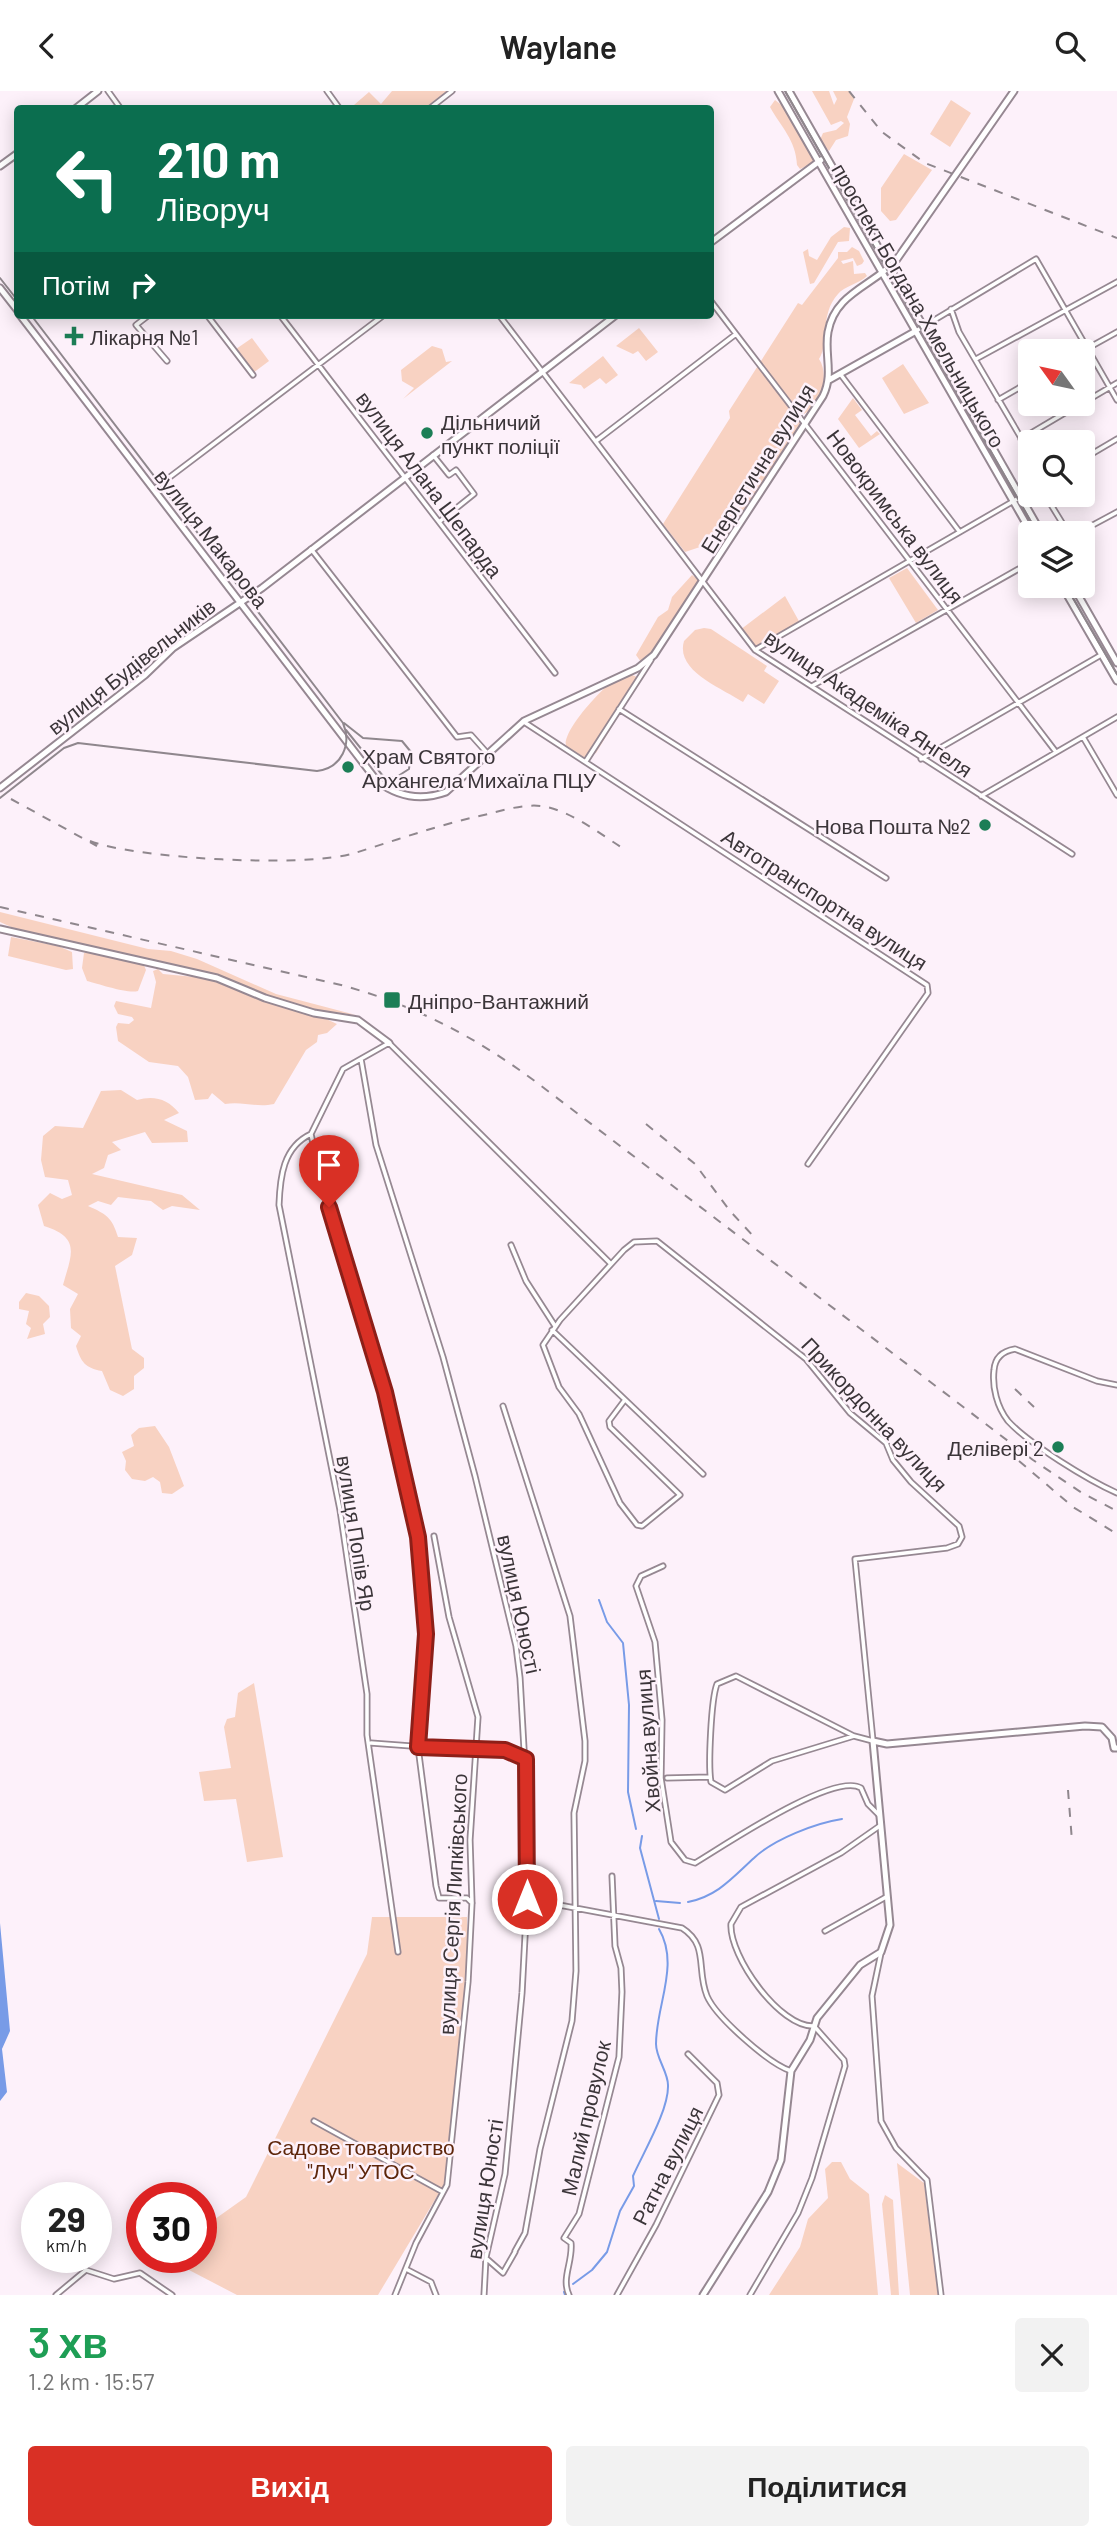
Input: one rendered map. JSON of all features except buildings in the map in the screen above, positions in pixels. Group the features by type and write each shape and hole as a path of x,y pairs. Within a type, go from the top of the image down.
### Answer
{"main road":[{"path":"80,105 98,91"},
{"name":"проспект Богдана Хмельницького","path":"778,91 1025,521"},
{"name":"проспект Богдана Хмельницького","path":"789,91 1018,492"},
{"name":"Енергетична вулиця","path":"377,781 396,793 409,796 446,792 524,721 638,668 654,655 806,425 829,380 827,335 833,317 853,291 890,267 1014,91"},
{"path":"714,240 827,156"},
{"name":"вулиця Макарова","path":"0,288 14,306"},
{"name":"вулиця Макарова","path":"24,319 377,781"},
{"name":"вулиця Будівельників","path":"0,788 145,675 173,648 241,602 611,319"},
{"path":"829,380 916,331"},
{"path":"1069,598 1117,681"},
{"path":"1080,598 1117,663"},
{"path":"0,929 217,978 302,1009 358,1020 389,1043"},
{"path":"873,1741 887,1744 1085,1726 1102,1727 1112,1738 1114,1748 1117,1748"},
{"name":"Прикордонна вулиця","path":"873,1741 890,1925 881,1952"},
{"path":"703,2295 768,2192 781,2160 791,2071 810,2040 814,2026 834,1994 860,1965 881,1952"}],"street":[{"path":"434,105 452,91"},
{"path":"916,331 1036,260 1081,339"},
{"path":"976,359 1117,282"},
{"name":"Новокримська вулиця","path":"714,305 1056,752"},
{"path":"951,309 960,327 958,332 1018,434"},
{"path":"144,319 136,325 167,361"},
{"path":"210,319 253,376"},
{"name":"вулиця Алана Шепарда","path":"283,319 555,673"},
{"path":"154,489 379,319"},
{"name":"вулиця Академіка Янгеля","path":"502,319 755,650 921,759 1072,853"},
{"path":"1096,344 1117,332"},
{"path":"596,442 736,334"},
{"path":"1096,364 1117,400"},
{"path":"841,375 959,531"},
{"path":"1096,395 1117,383"},
{"path":"998,400 1018,388"},
{"path":"1036,430 1058,417"},
{"path":"1095,452 1117,439"},
{"path":"433,455 449,475 456,470 474,494 439,522"},
{"path":"755,650 1018,498"},
{"path":"1095,524 1117,512"},
{"path":"311,549 457,737 471,735 488,754"},
{"path":"811,686 1018,569"},
{"name":"Енергетична вулиця","path":"586,761 654,655"},
{"path":"921,759 1102,655"},
{"path":"619,709 886,878"},
{"path":"981,796 1117,717"},
{"name":"Автотранспортна вулиця","path":"524,721 929,989 808,1164"},
{"path":"1083,737 1117,795"},
{"path":"389,1043 610,1263 554,1328 543,1345 559,1387 579,1414 620,1503 637,1525 642,1526 680,1496 610,1427 609,1421 624,1401"},
{"name":"вулиця Попів Яр","path":"389,1043 343,1069 311,1134 299,1139 288,1155 280,1178 279,1205 340,1510 367,1695 367,1735 371,1744 398,1952"},
{"name":"вулиця Юності","path":"361,1059 376,1145 443,1357 516,1646 526,1759 527,1899 512,2111 505,2174 486,2257 484,2295"},
{"name":"вулиця Сергія Липківського","path":"311,1134 321,1180 385,1392 418,1537 426,1634 418,1747 439,1898 467,1898 472,1903"},
{"name":"Прикордонна вулиця","path":"610,1263 634,1243 644,1240 657,1241 676,1255 806,1359 850,1413 886,1443 893,1460 911,1482 959,1526 962,1538 958,1544 947,1548 855,1559 873,1741"},
{"path":"512,1245 526,1281 554,1328 624,1401 704,1474"},
{"path":"1117,1385 1097,1381 1015,1349 1000,1355 993,1377 996,1395 1010,1423 1075,1471 1117,1493"},
{"path":"486,2257 503,2273 516,2251 526,2224 540,2149 572,2021 576,1971 573,1909 574,1813 585,1761 570,1616 503,1406"},
{"name":"вулиця Сергія Липківського","path":"406,2269 415,2243 447,2185 468,1982 472,1903 470,1840 478,1717 449,1617 434,1536"},
{"name":"Хвойна вулиця","path":"663,1566 641,1576 636,1586 655,1642 662,1720 662,1778 671,1842 679,1855 695,1863 780,1811 848,1785 862,1788 871,1808 881,1821"},
{"path":"855,1737 772,1761 725,1790 714,1786 710,1777 715,1689 717,1684 736,1676 855,1737 873,1741"},
{"path":"371,1744 505,1750 526,1759"},
{"path":"667,1779 710,1777"},
{"path":"750,2295 798,2213 812,2178 845,2066 844,2060 814,2026 802,2026 788,2017 747,1973 730,1930 741,1906 841,1853 881,1821"},
{"name":"Малий провулок","path":"569,2295 565,2285 572,2252 571,2243 564,2238 579,2214 619,2057 622,1992 613,1915 612,1876"},
{"path":"825,1931 888,1896"},
{"path":"527,1899 682,1928 697,1941 706,1994 718,2013 776,2063 791,2071"},
{"name":"Прикордонна вулиця","path":"881,1952 872,1996 881,2122 896,2148 927,2180 941,2295"},
{"name":"Ратна вулиця","path":"617,2295 656,2225 719,2095 717,2083 688,2054"},
{"path":"314,2121 443,2192"},
{"path":"395,2295 406,2269 430,2282 436,2295"},
{"path":"56,2295 86,2270 114,2279 139,2273 172,2295"}],"green space":[{"path":"392,91 447,91 429,105 354,105 369,92 381,104"},
{"path":"812,91 829,91 834,105 837,99 833,91 850,91 854,99 847,117 850,124 848,136 836,140 829,151 820,140 823,133 836,130 844,123 841,121 831,125"},
{"path":"775,100 784,107 813,158 813,163 800,169 797,165 791,141 770,107"},
{"path":"951,100 971,113 950,147 930,134"},
{"path":"904,154 932,170 896,220 890,221 881,211 881,188"},
{"path":"844,227 850,228 849,241 838,242 814,283 810,284 803,252 808,249 809,256 817,260 831,237"},
{"path":"852,247 859,251 864,261 862,264 857,266 853,258 841,261 843,264 853,261 854,274 865,273 867,276 841,291 832,302 819,359 824,381 819,397 804,414 792,402 788,408 800,421 800,426 725,541 714,541 708,534 700,547 685,552 663,524 730,418 729,411 798,303 802,305 838,258 838,252 847,252"},
{"path":"639,328 658,352 646,361 638,351 633,354 616,346"},
{"path":"252,338 269,361 253,373 236,349"},
{"path":"432,346 442,349 446,362 452,361 403,399 414,388 402,381 401,370"},
{"path":"603,356 618,375 606,384 600,378 584,389 581,385 569,383"},
{"path":"903,364 929,403 904,414 882,378"},
{"path":"853,398 862,410 855,415 871,436 877,431 880,434 859,448 838,419"},
{"path":"907,568 938,610 916,623 889,578"},
{"path":"692,575 700,581 693,602 652,661 641,662 636,655 658,617 668,610 672,597"},
{"path":"785,596 800,623 755,650 740,630"},
{"path":"711,629 767,666 764,671 779,681 764,704 748,694 743,702 693,670 683,652 684,641 695,630"},
{"path":"625,672 637,677 639,684 631,697 619,703 619,715 596,753 585,758 566,746 571,728 588,705"},
{"path":"0,912 148,949 171,951 197,959 276,994 356,1015 315,1010 284,1002 203,971 18,930 0,922"},
{"path":"11,937 58,946 72,952 73,969 66,970 8,956"},
{"path":"84,953 143,963 146,970 138,991 121,990 87,981 82,968"},
{"path":"158,969 163,974 206,978 269,1003 322,1017 337,1024 327,1033 318,1035 317,1042 306,1050 274,1104 225,1104 212,1093 208,1099 195,1100 188,1077 178,1066 149,1062 118,1041 118,1023 129,1024 134,1020 132,1017 118,1014 114,1006 116,1001 151,1008 156,982 153,971"},
{"path":"121,1090 137,1100 155,1098 170,1104 179,1113 164,1120 187,1131 188,1142 152,1143 145,1132 112,1142 121,1150 108,1155 104,1168 92,1174 182,1195 200,1210 172,1206 163,1210 151,1201 118,1197 111,1205 98,1201 88,1206 108,1217 118,1237 137,1238 132,1255 115,1266 132,1349 144,1358 144,1368 134,1376 134,1389 123,1396 110,1390 102,1371 88,1366 80,1356 76,1346 81,1336 71,1328 70,1309 78,1294 63,1285 71,1249 64,1236 44,1226 38,1205 50,1193 62,1199 72,1195 68,1180 45,1177 41,1160 43,1136 55,1126 83,1128 101,1091"},
{"path":"26,1293 39,1296 49,1306 50,1317 43,1324 45,1334 27,1339 31,1328 26,1324 29,1311 19,1309 19,1302"},
{"path":"155,1426 169,1447 184,1486 172,1494 162,1493 160,1482 153,1477 145,1481 132,1479 125,1470 126,1461 122,1452 134,1446 131,1435 139,1428"},
{"path":"254,1683 283,1857 247,1862 236,1799 204,1801 199,1772 231,1768 224,1727 227,1719 235,1717 238,1693"},
{"name":"Садове товариство \"Луч\" УТОС","path":"372,1917 467,1917 467,1985 445,2183 378,2295 237,2295 195,2273 217,2273 217,2218 246,2197 367,1954"},
{"path":"832,2162 841,2162 850,2179 869,2194 878,2295 769,2295 800,2247 808,2219 828,2198 825,2169"},
{"path":"897,2163 924,2183 938,2295 910,2295"},
{"path":"885,2195 893,2200 899,2295 891,2295 882,2204"}],"water":[{"path":"0,1923 10,2031 2,2049 7,2092 0,2101"}],"waterway":[{"path":"599,1600 607,1622 623,1643 629,1705 628,1792 636,1829"},
{"path":"688,1902 717,1890 762,1851 784,1838 842,1819"},
{"path":"642,1836 640,1848 659,1919"},
{"path":"656,1901 680,1903"},
{"path":"573,2284 592,2270 607,2252 620,2211 634,2186 633,2176 660,2119 667,2095 667,2080 656,2044 667,1971 665,1943 659,1929"}],"tram line":[{"path":"785,91 1031,521"},
{"path":"0,278 14,296"},
{"path":"0,798 64,748 78,743 317,771 326,769 339,760 346,739 343,723 34,319"},
{"path":"1073,598 1117,674"},
{"path":"344,723 363,738 402,741 411,752 409,769 395,778 383,776 346,730"}],"railway":[{"path":"849,91 882,132 925,163 1117,238"},
{"path":"11,799 97,846"},
{"path":"90,841 144,853 182,857 262,861 332,858 471,818 514,808 541,806 573,817 621,847"},
{"path":"0,907 341,985 395,1002 445,1025 493,1052 540,1085 1033,1460 1082,1493 1117,1511"},
{"path":"646,1124 695,1164 730,1211 756,1239"},
{"path":"1015,1389 1034,1407"},
{"path":"1019,1461 1073,1507 1117,1534"},
{"path":"1068,1790 1072,1841"}],"place":[{"name":"Лікарня №1","path":"74,336"},
{"name":"Дільничий пункт поліції","path":"427,433"},
{"name":"Храм Святого Архангела Михаїла ПЦУ","path":"348,767"},
{"name":"Нова Пошта №2","path":"985,825"},
{"name":"Дніпро-Вантажний","path":"392,1000"},
{"name":"Делівері 2","path":"1058,1447"}],"route":[{"path":"329,1207 385,1392 418,1537 426,1634 418,1747 505,1750 526,1759 527,1899"}]}
